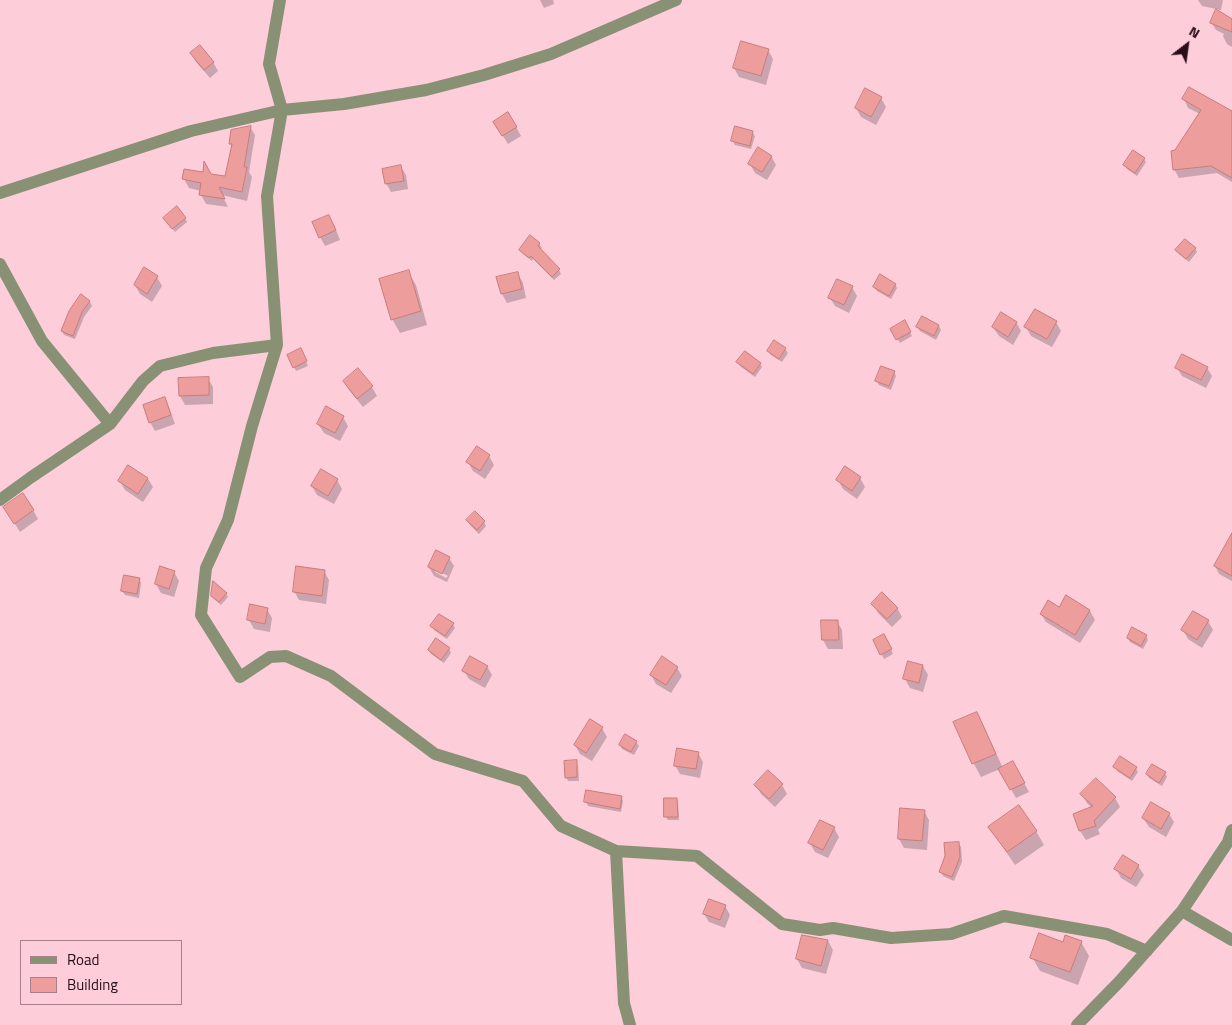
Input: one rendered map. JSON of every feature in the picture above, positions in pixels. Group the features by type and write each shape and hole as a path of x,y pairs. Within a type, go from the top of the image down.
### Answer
{"street":[{"path":"280,0 269,64 282,110 266,196 276,345 252,426 228,520 206,568 201,615 240,677 270,657 286,656 331,676 436,754 523,782 561,826 616,852 697,856 782,924 820,930 833,928 891,938 951,934 1004,916 1107,934 1147,951"},
{"path":"0,193 190,130 282,110 344,104 426,90 484,75 551,54 676,0"},
{"path":"0,264 42,341 110,424"},
{"path":"0,500 110,424 143,381 160,366 213,352 276,345"},
{"path":"1077,1025 1182,911 1228,842 1232,830"},
{"path":"616,852 624,1003 630,1025"},
{"path":"1182,911 1232,940"}],"building":[{"path":"1216,9 1232,19 1232,32 1210,23"},
{"path":"741,41 769,49 761,76 733,68"},
{"path":"200,45 214,62 204,70 190,53"},
{"path":"1189,87 1232,111 1232,178 1211,166 1173,170 1171,151 1175,150 1201,110 1182,99"},
{"path":"865,88 882,97 871,117 855,108"},
{"path":"508,112 517,127 502,136 493,122"},
{"path":"251,126 244,167 247,167 242,192 219,187 225,199 199,195 201,183 182,179 184,169 203,172 204,161 211,174 225,176 232,144 229,144 231,130"},
{"path":"735,126 753,131 750,146 731,141"},
{"path":"758,147 772,156 762,172 748,164"},
{"path":"1133,150 1145,158 1135,173 1123,165"},
{"path":"401,165 404,181 385,184 382,169"},
{"path":"177,206 186,218 172,229 163,218"},
{"path":"329,215 336,230 319,238 312,222"},
{"path":"530,235 540,243 538,246 560,269 552,277 531,256 529,258 519,250"},
{"path":"1185,239 1196,248 1186,259 1175,250"},
{"path":"144,267 158,276 147,294 134,285"},
{"path":"409,270 421,311 391,320 379,279"},
{"path":"518,272 522,289 501,294 496,277"},
{"path":"880,274 896,284 889,296 873,287"},
{"path":"837,279 853,286 844,305 828,298"},
{"path":"81,294 90,301 82,312 73,336 61,331 69,311"},
{"path":"1035,309 1057,321 1047,339 1024,327"},
{"path":"1001,312 1017,322 1008,337 992,327"},
{"path":"922,316 939,325 934,336 916,327"},
{"path":"905,320 911,332 896,340 890,329"},
{"path":"774,340 786,348 779,359 767,351"},
{"path":"301,348 307,361 293,368 287,355"},
{"path":"745,351 761,363 753,374 736,362"},
{"path":"1182,354 1208,367 1201,380 1175,368"},
{"path":"881,366 895,371 889,386 875,381"},
{"path":"358,368 373,386 357,399 343,381"},
{"path":"209,377 209,395 179,396 178,378"},
{"path":"165,397 171,415 149,423 143,405"},
{"path":"326,406 344,416 335,433 317,424"},
{"path":"477,446 490,455 480,471 466,462"},
{"path":"128,465 148,478 138,494 118,481"},
{"path":"845,466 861,477 852,491 836,480"},
{"path":"321,469 338,479 328,496 311,486"},
{"path":"23,493 34,510 14,524 3,507"},
{"path":"475,511 485,521 477,530 466,520"},
{"path":"1232,533 1232,576 1214,566"},
{"path":"436,550 450,557 442,574 428,567"},
{"path":"160,566 175,571 169,589 155,584"},
{"path":"296,566 325,570 322,596 293,592"},
{"path":"124,575 140,578 137,594 121,591"},
{"path":"213,581 227,593 219,602 211,596"},
{"path":"882,592 898,608 887,619 871,604"},
{"path":"1066,595 1090,610 1075,635 1040,614 1048,600 1059,607"},
{"path":"250,604 268,608 265,624 247,620"},
{"path":"1193,611 1209,620 1197,640 1181,630"},
{"path":"439,614 454,623 445,636 430,626"},
{"path":"821,620 838,620 839,640 822,640"},
{"path":"1132,627 1147,635 1141,646 1127,638"},
{"path":"884,634 892,649 880,655 873,640"},
{"path":"436,638 450,648 441,660 428,650"},
{"path":"470,656 488,666 480,680 462,671"},
{"path":"662,656 678,667 666,685 650,675"},
{"path":"908,661 923,665 919,683 903,679"},
{"path":"977,712 996,754 972,764 953,722"},
{"path":"590,719 603,727 586,753 574,745"},
{"path":"625,734 637,741 631,752 619,745"},
{"path":"677,748 699,752 696,769 674,766"},
{"path":"1120,756 1137,767 1130,778 1113,767"},
{"path":"577,760 577,777 565,778 564,761"},
{"path":"1013,761 1025,783 1010,790 998,769"},
{"path":"1152,764 1166,772 1159,783 1146,774"},
{"path":"768,770 783,784 769,799 754,785"},
{"path":"1096,778 1116,797 1094,821 1096,826 1079,831 1073,814 1093,806 1080,794"},
{"path":"586,790 622,796 620,809 584,802"},
{"path":"664,798 677,798 678,817 664,817"},
{"path":"1151,802 1170,813 1161,829 1142,818"},
{"path":"1019,805 1037,831 1007,852 988,827"},
{"path":"900,808 925,810 922,841 898,839"},
{"path":"820,820 835,827 823,850 808,843"},
{"path":"959,842 960,857 952,877 939,872 945,856 944,843"},
{"path":"1123,855 1139,865 1131,879 1114,869"},
{"path":"709,899 726,905 720,920 703,914"},
{"path":"1039,933 1063,942 1065,935 1082,941 1070,972 1030,958"},
{"path":"802,935 828,940 821,966 796,959"}]}
